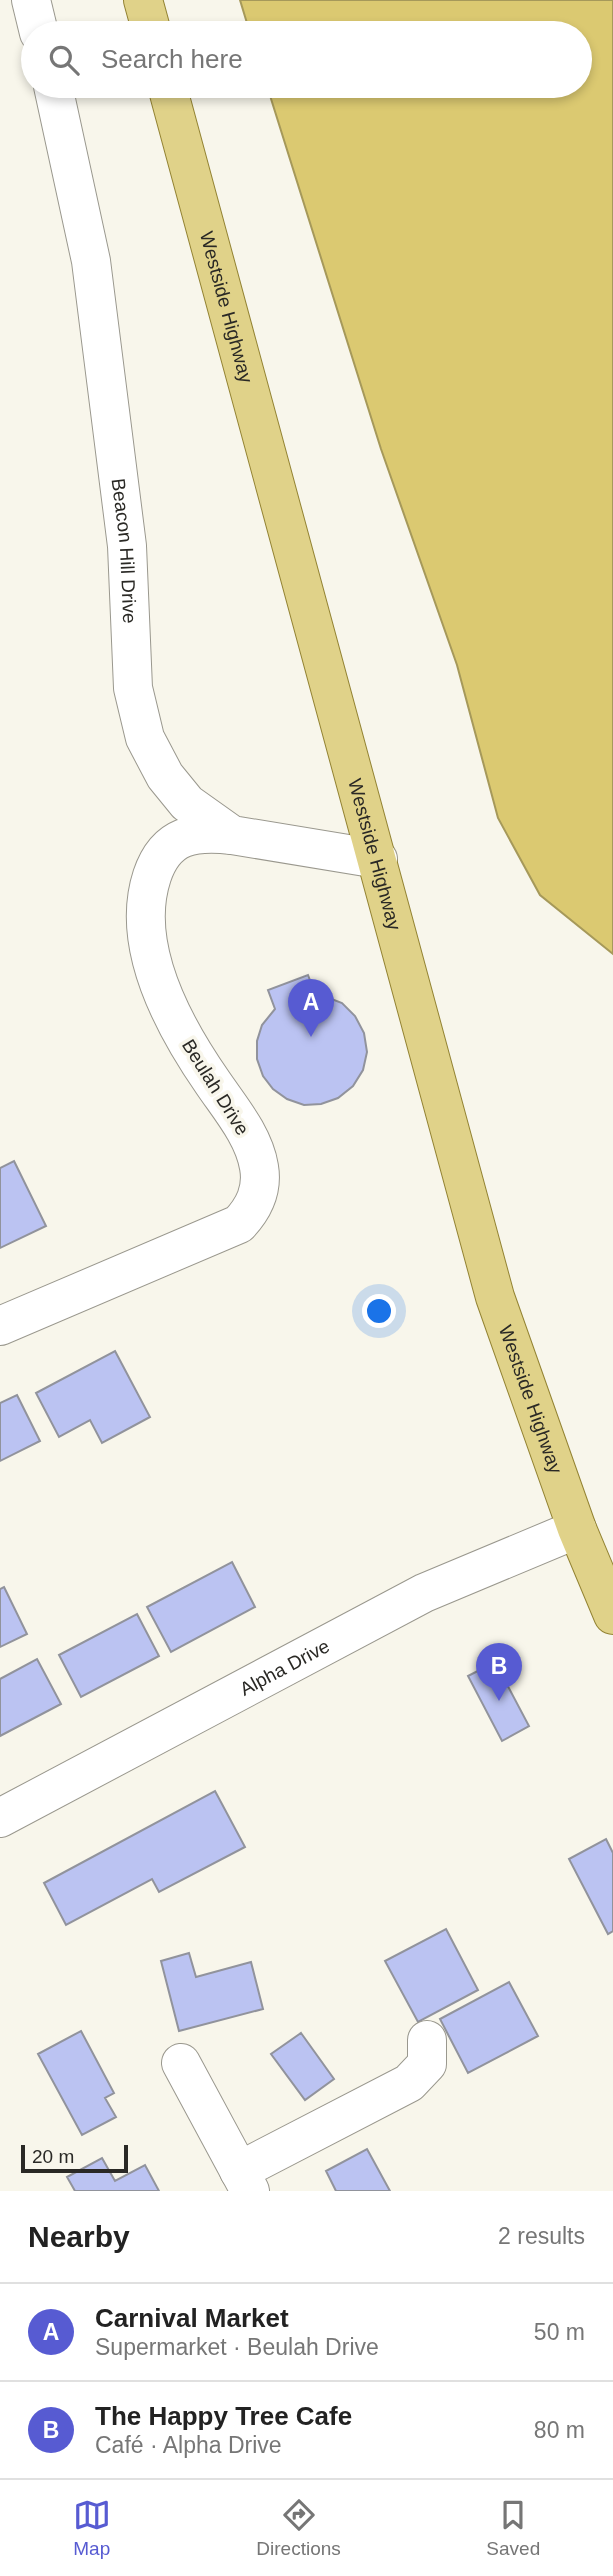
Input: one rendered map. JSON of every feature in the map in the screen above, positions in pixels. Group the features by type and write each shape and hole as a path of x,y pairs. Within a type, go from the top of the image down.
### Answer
{"main road":[{"path":"143,0 149,21"},
{"name":"Westside Highway","path":"170,98 495,1297 577,1529 613,1615"}],"street":[{"path":"31,0 36,21"},
{"name":"Beacon Hill Drive","path":"56,98 91,261 127,546 133,688 150,747 170,782 199,813 232,835 377,859"},
{"name":"Beulah Drive","path":"0,1325 239,1224 257,1199 260,1184 259,1165 252,1146 239,1120 204,1070 183,1033 163,992 146,933 148,886 155,864 166,849 190,835 205,832 232,835"},
{"name":"Alpha Drive","path":"0,1818 424,1593 577,1529"},
{"path":"181,2063 244,2181 409,2083 426,2064 427,2040"}],"shaded area":[{"path":"240,0 613,0 613,954 540,895 498,818 457,665 381,449 271,98 592,98 592,21 246,21"}],"building":[{"path":"308,975 316,996 342,1003 355,1016 364,1033 367,1052 363,1070 353,1086 338,1098 321,1104 304,1105 287,1099 273,1089 263,1076 257,1059 257,1041 262,1025 275,1009 268,990"},
{"path":"14,1161 46,1226 0,1248 0,1168"},
{"path":"115,1351 150,1417 102,1443 90,1420 59,1437 36,1393"},
{"path":"17,1395 40,1441 0,1461 0,1403"},
{"path":"232,1562 255,1607 171,1652 147,1607"},
{"path":"4,1587 27,1634 0,1647 0,1589"},
{"path":"137,1614 159,1656 81,1697 59,1655"},
{"path":"37,1659 61,1704 0,1736 0,1679"},
{"path":"495,1662 529,1726 502,1741 468,1676"},
{"path":"215,1791 245,1847 159,1892 152,1879 66,1925 44,1883"},
{"path":"606,1839 613,1853 613,1931 608,1934 569,1859"},
{"path":"446,1929 478,1990 418,2022 385,1961"},
{"path":"189,1953 196,1977 251,1962 263,2009 179,2031 161,1961"},
{"path":"509,1982 538,2036 468,2073 440,2019"},
{"path":"81,2031 114,2093 105,2098 116,2117 82,2135 38,2054"},
{"path":"301,2033 334,2079 305,2100 271,2054"},
{"path":"367,2149 390,2191 336,2191 326,2171"},
{"path":"102,2158 115,2181 145,2165 159,2191 75,2191 67,2177"}],"place":[{"name":"Carnival Market","path":"311,1037"},
{"name":"The Happy Tree Cafe","path":"499,1701"}]}
